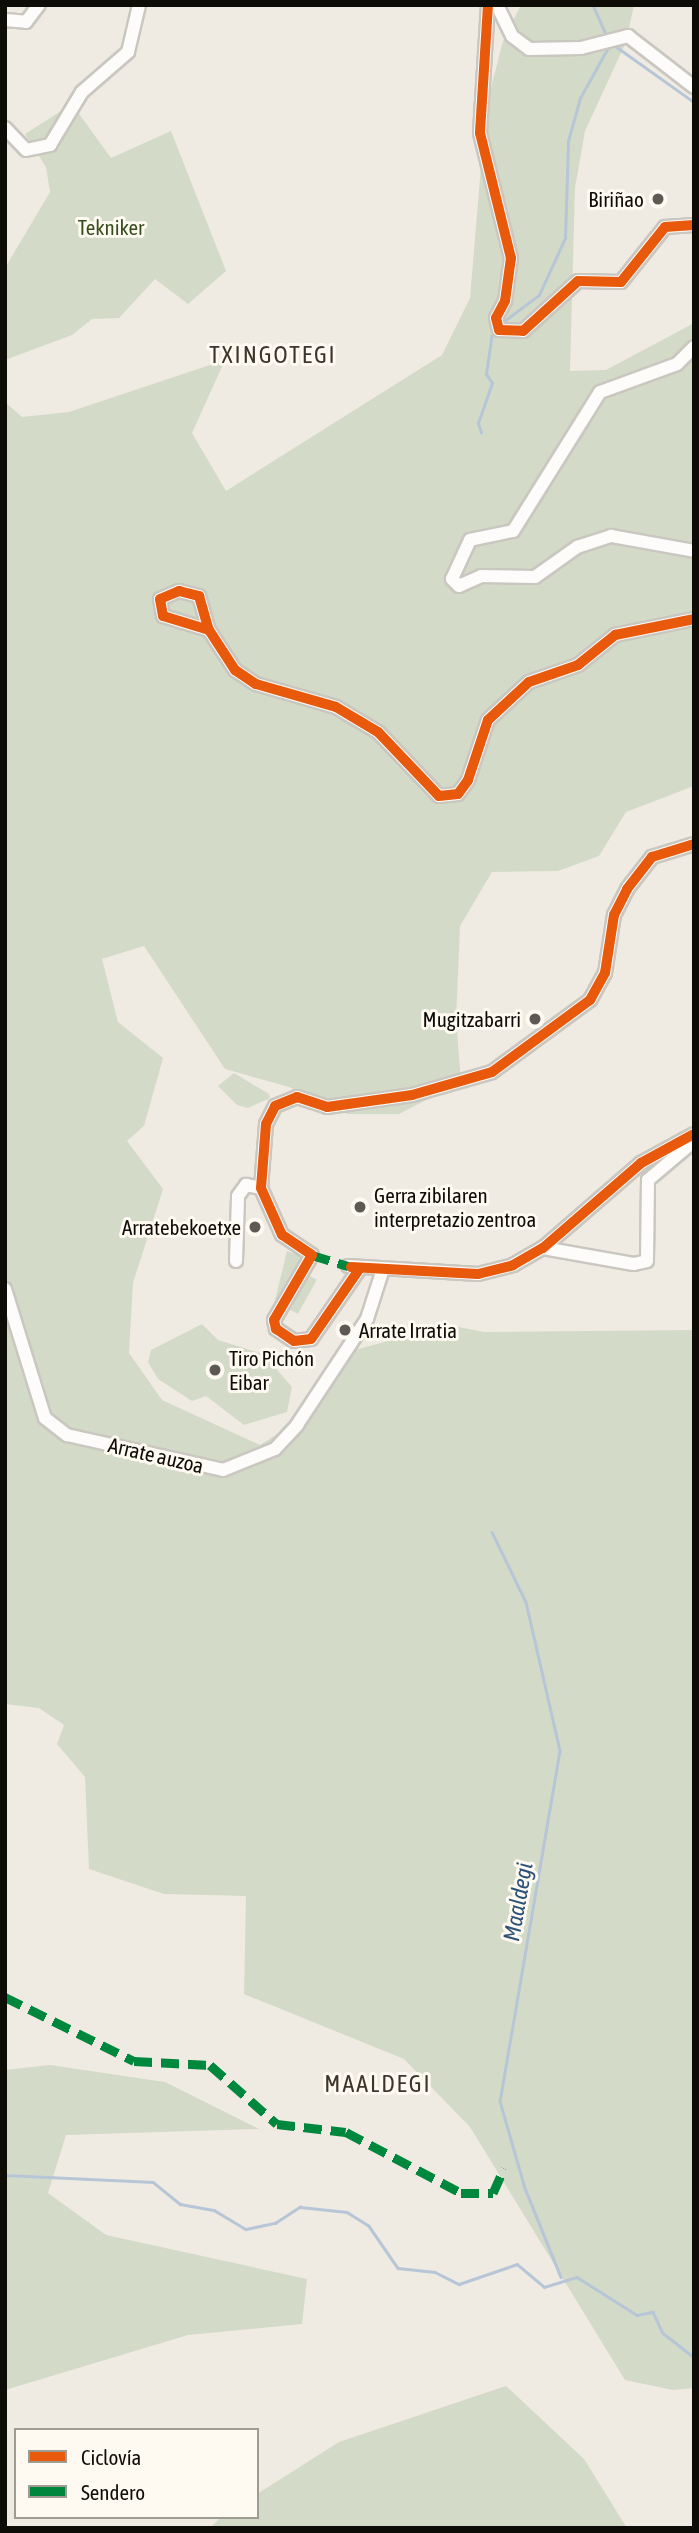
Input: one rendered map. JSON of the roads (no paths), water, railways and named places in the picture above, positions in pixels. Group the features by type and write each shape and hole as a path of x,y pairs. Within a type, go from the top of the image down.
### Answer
{"street":[{"path":"5,20 26,22 39,5"},
{"path":"5,128 26,150 50,145 82,92 128,52 139,5"},
{"path":"488,5 480,134 511,258 505,302 496,318 499,330 523,331 578,281 621,282 665,228 694,225"},
{"path":"497,5 512,36 529,49 581,48 628,36 694,87"},
{"path":"694,347 677,364 600,392 513,531 470,540 452,579 458,586 481,576 535,577 577,547 611,536 694,551"},
{"path":"209,630 235,670 367,726 439,796 458,794 468,780 488,720 529,682 578,665 615,635 694,620"},
{"path":"694,844 652,857 627,889 614,915 605,973 579,1011 478,1079 337,1107 286,1099 267,1124 257,1186 282,1235 312,1255 274,1320 294,1340 311,1339 323,1327 354,1267 478,1274 513,1265 544,1248 641,1163 694,1134"},
{"path":"544,1248 634,1265 647,1261 648,1180 694,1142"},
{"path":"236,1261 238,1196 257,1186"},
{"name":"Arrate auzoa","path":"5,1289 45,1418 67,1435 223,1470 275,1449 297,1425 368,1319 383,1269"}],"waterway":[{"path":"593,5 607,37"},
{"path":"614,45 694,102"},
{"path":"503,322 539,295 565,238 568,141 580,98 609,46"},
{"path":"481,433 478,423 492,383 486,374 492,333"},
{"name":"Maaldegi","path":"492,1532 526,1602 560,1751 500,2101 525,2188 561,2277"},
{"path":"5,2175 153,2182 180,2204 214,2210 246,2229 275,2223 300,2207 347,2212 369,2226 398,2268 435,2272 459,2284 517,2264 544,2287 577,2277 637,2315 653,2312 663,2333 694,2357"}],"place":[{"name":"Biriñao","path":"658,199"},
{"name":"Mugitzabarri","path":"535,1019"},
{"name":"Gerra zibilaren interpretazio zentroa","path":"360,1207"},
{"name":"Arratebekoetxe","path":"255,1227"},
{"name":"Arrate Irratia","path":"345,1330"},
{"name":"Tiro Pichón Eibar","path":"215,1370"}],"district":[{"name":"TXINGOTEGI","path":"273,355"},
{"name":"MAALDEGI","path":"378,2084"}],"park label":[{"name":"Tekniker","path":"111,227"}]}
